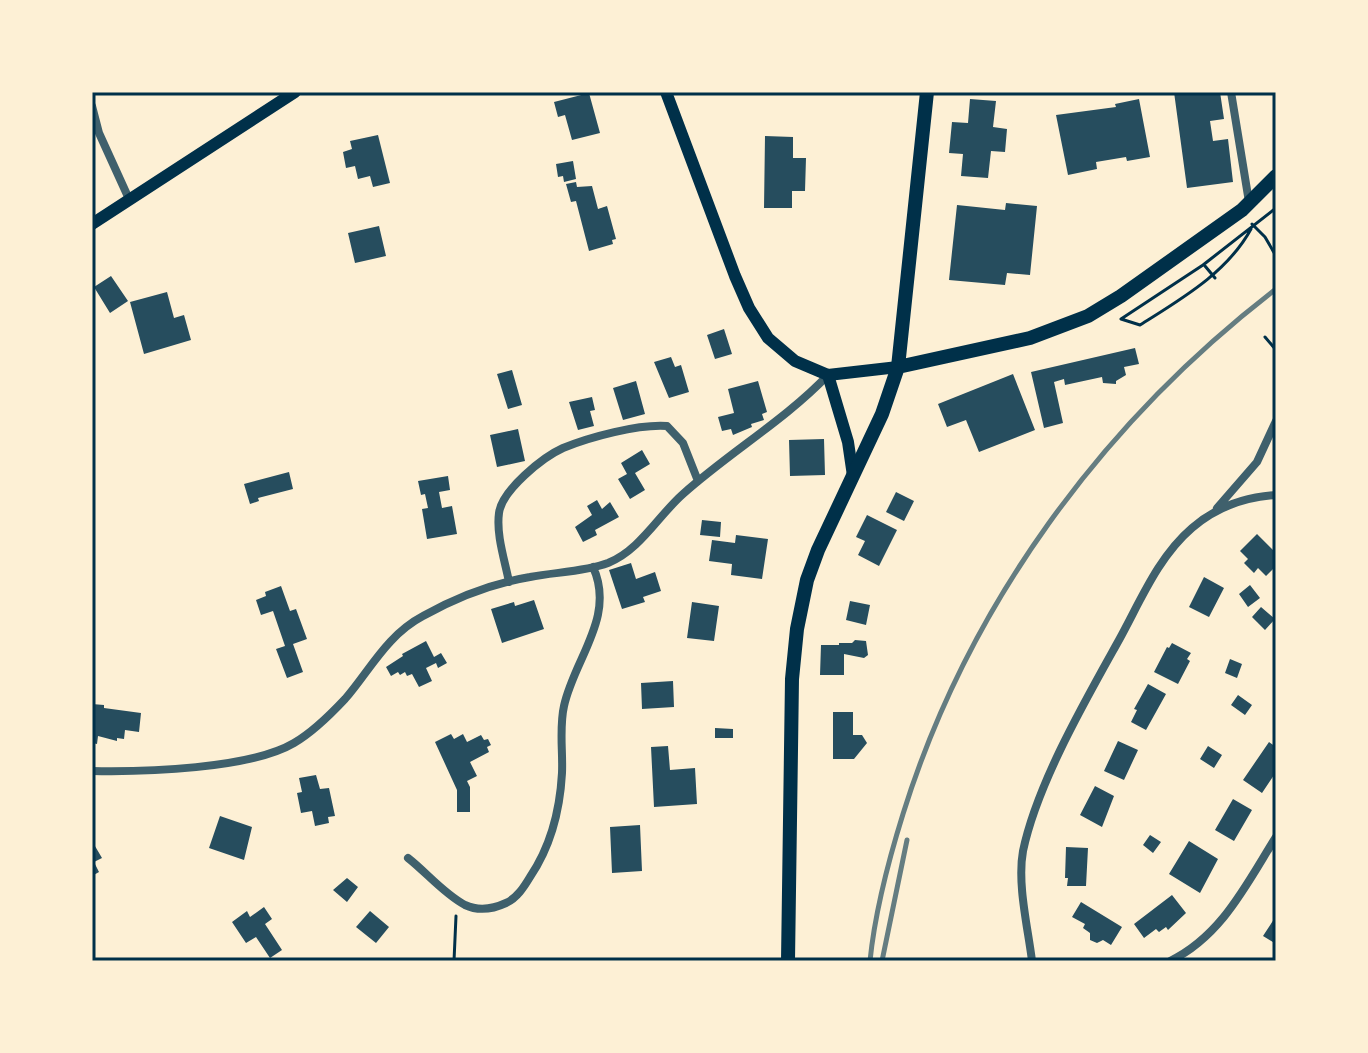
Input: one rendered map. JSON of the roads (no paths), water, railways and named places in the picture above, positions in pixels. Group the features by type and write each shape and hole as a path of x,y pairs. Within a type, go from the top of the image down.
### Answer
{"main road":[{"path":"92,224 295,92"},
{"path":"666,92 735,276 756,321 785,354 806,367 828,375 898,367 1030,338 1080,320 1121,296 1250,204 1276,176"},
{"path":"788,961 792,679 797,629 807,580 882,414 898,367 927,92"},
{"path":"828,375 848,442 853,477"}],"street":[{"path":"1231,92 1250,204"},
{"path":"92,106 99,133 129,199"},
{"path":"92,771 169,770 258,756 285,747 309,732 343,700 385,646 424,615 509,582 609,562 631,548 698,481 753,440 828,375"},
{"path":"1032,961 1024,903 1023,854 1036,807 1083,706 1151,580 1181,539 1211,514 1257,462 1276,421"},
{"path":"509,582 499,527 502,502 520,481 557,452 605,436 667,426 683,443 698,481"},
{"path":"1211,514 1252,498 1276,495"},
{"path":"408,858 457,900 481,909 510,901 531,876 549,844 562,775 564,704 596,628 599,579 593,567"},
{"path":"1170,961 1196,946 1223,921 1276,837"}],"railway":[{"path":"870,961 887,868 903,814 931,737 964,662 1004,591 1049,523 1099,458 1154,398 1213,341 1276,289"},
{"path":"882,961 907,840"}]}
